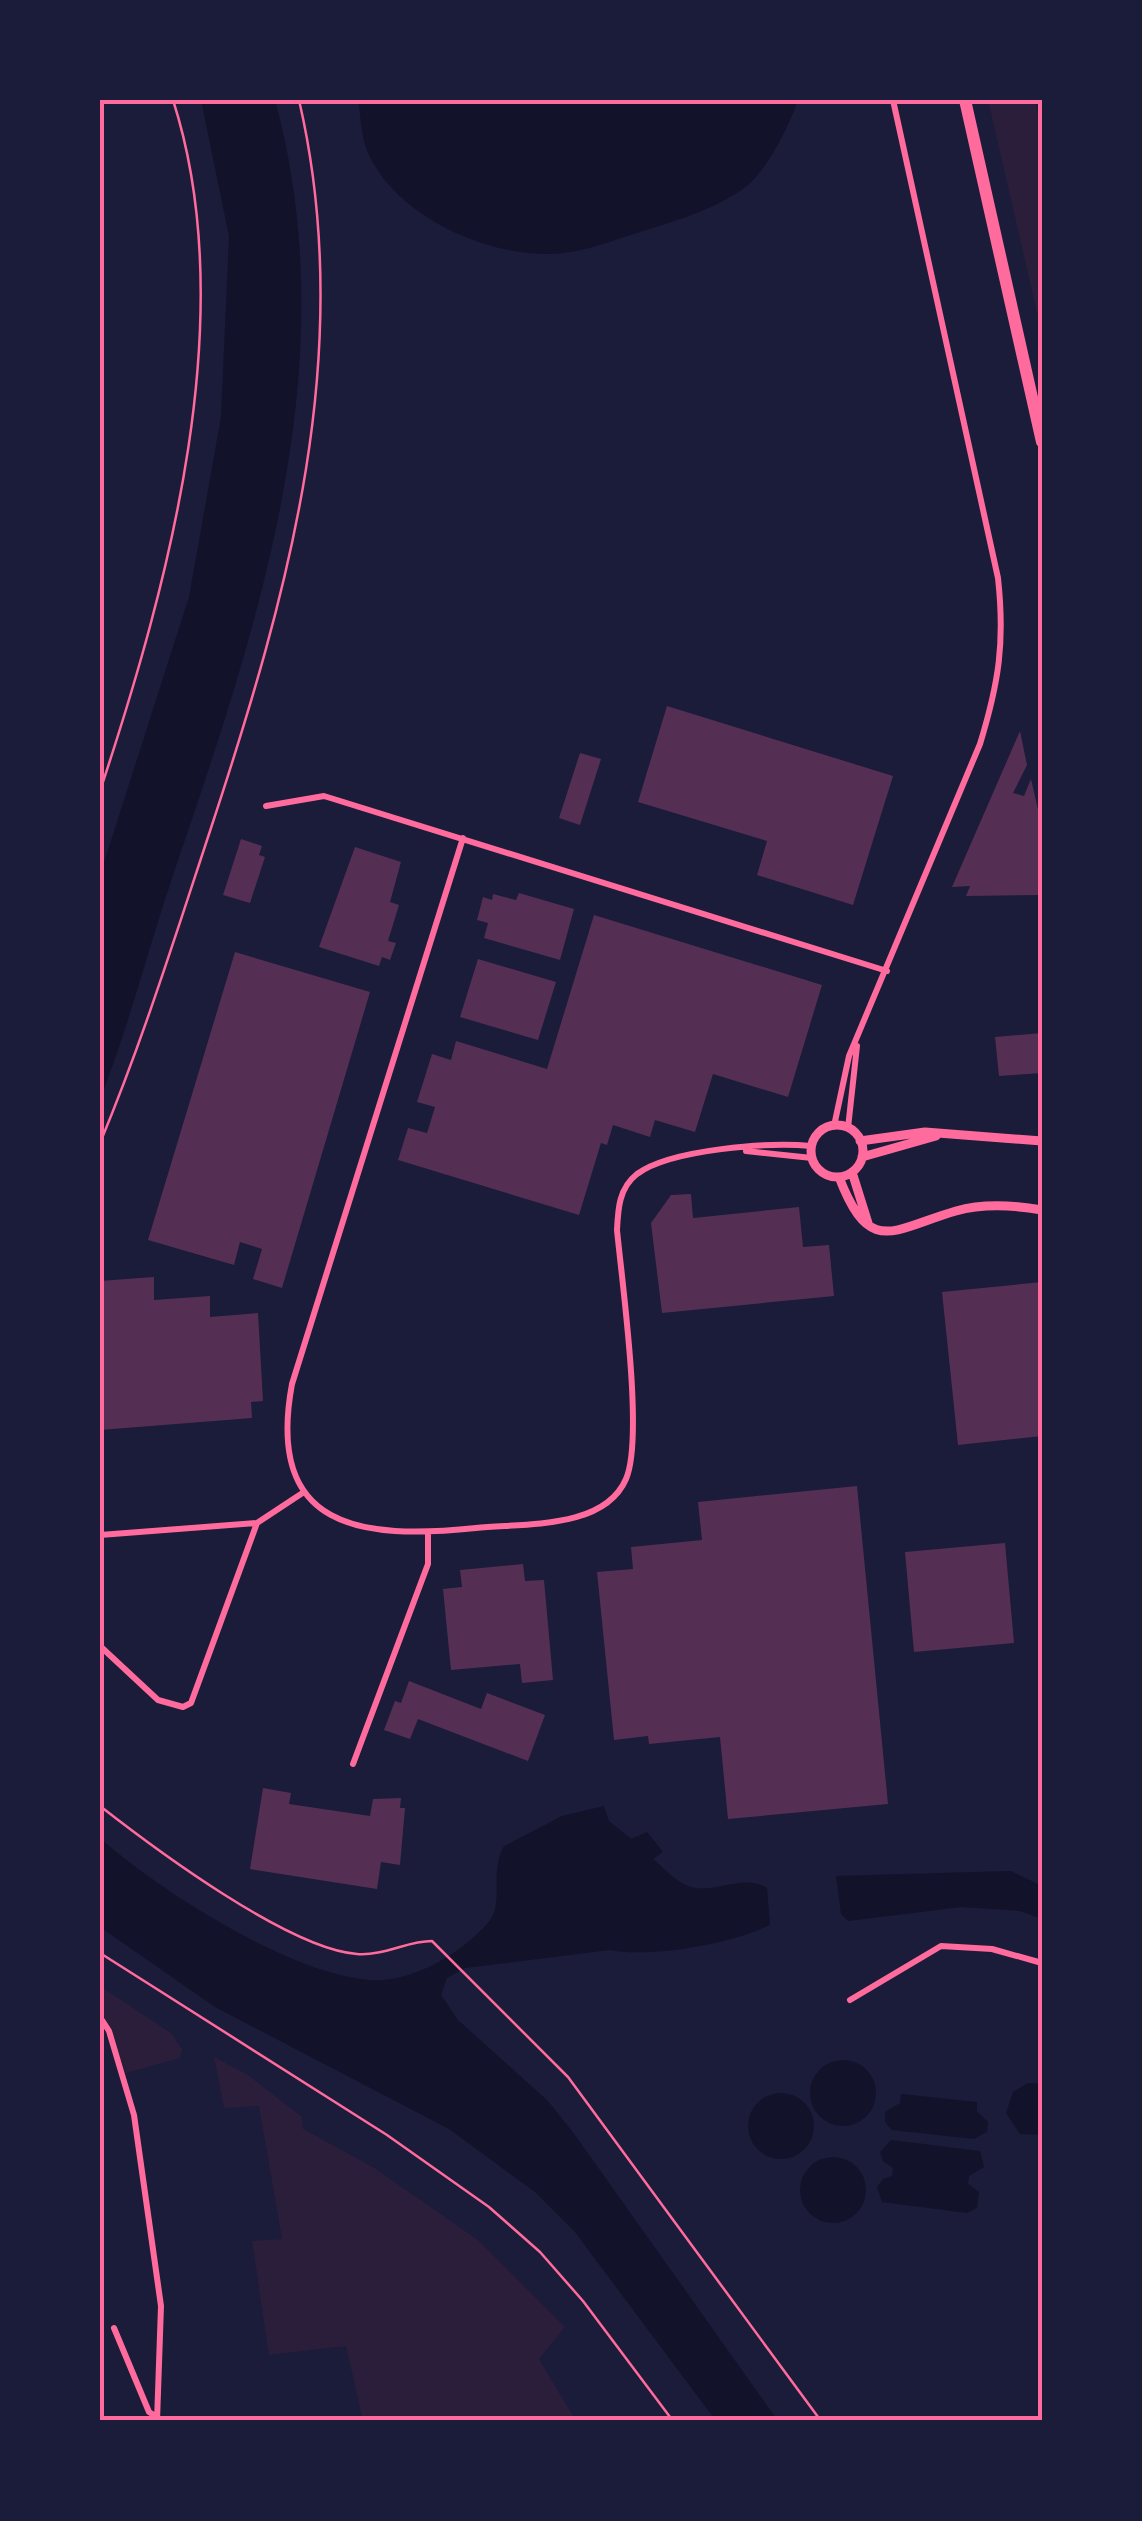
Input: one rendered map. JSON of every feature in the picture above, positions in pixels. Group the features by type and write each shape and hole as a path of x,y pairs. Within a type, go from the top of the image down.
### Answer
{"highway":[{"path":"965,100 1042,442"}],"street":[{"path":"834,1126 849,1056 980,744 996,694 1004,637 998,578 893,100"},
{"path":"266,806 324,796 887,971"},
{"path":"462,838 292,1384 287,1448 304,1492 324,1511 346,1524 384,1533 428,1533 574,1517 599,1508 618,1493 632,1462 634,1440 618,1206 624,1188 650,1167 686,1156 762,1144 812,1146"},
{"path":"848,1128 858,1040"},
{"path":"834,1126 848,1128 860,1141 862,1157 852,1172 839,1177 825,1174 812,1158 812,1146 820,1132 834,1126"},
{"path":"860,1141 925,1132 1042,1141"},
{"path":"862,1157 949,1134"},
{"path":"740,1150 812,1158"},
{"path":"852,1172 868,1223"},
{"path":"839,1177 852,1209 868,1223 896,1233 977,1206 1042,1210"},
{"path":"100,1535 256,1523 304,1492"},
{"path":"100,1646 158,1700 183,1707 190,1702 256,1523"},
{"path":"353,1764 428,1564 428,1533"},
{"path":"850,2000 941,1946 992,1948 1042,1964"},
{"path":"100,2018 109,2031 134,2114 161,2306 157,2419"},
{"path":"114,2328 149,2412 157,2419"}],"path":[{"path":"100,790 128,706 173,518 198,346 199,230 173,100"},
{"path":"100,1143 142,1037 227,778 278,615 302,508 317,401 323,266 300,100"},
{"path":"100,1806 197,1876 311,1940 354,1954 386,1954 424,1941 438,1947 538,2045 586,2099 821,2421"},
{"path":"100,1953 387,2136 489,2207 561,2276 674,2421"}],"shaded area":[{"path":"201,100 275,100 295,199 301,298 297,396 283,494 262,590 205,781 100,1099 100,875 189,597 221,417 229,236"},
{"path":"358,100 798,100 770,157 756,177 737,193 698,212 607,243 547,254 495,247 469,238 443,227 398,195 368,153"},
{"path":"988,100 1035,100 1042,132 1042,334"},
{"path":"604,1806 609,1821 631,1839 647,1832 663,1852 653,1859 682,1883 706,1888 747,1882 767,1888 770,1925 691,1948 609,1950 465,1968 447,1978 441,1995 458,2020 548,2101 575,2135 778,2421 716,2421 575,2232 535,2192 449,2129 215,2007 100,1927 100,1838 194,1907 273,1950 349,1977 396,1978 439,1962 487,1924 495,1907 497,1868 504,1846 562,1816"},
{"path":"1011,1871 1042,1886 1042,1919 1020,1911 961,1907 848,1921 841,1914 836,1876"},
{"path":"100,1986 171,2033 182,2049 180,2058 126,2073 106,2019"},
{"path":"214,2057 248,2075 302,2117 303,2129 373,2167 478,2240 565,2327 539,2359 576,2421 363,2421 346,2346 269,2355 252,2241 282,2239 259,2106 224,2108"},
{"path":"843,2060 866,2070 876,2093 866,2116 843,2126 820,2116 810,2093 820,2070"},
{"path":"1028,2083 1042,2084 1042,2135 1020,2134 1006,2113 1013,2092"},
{"path":"781,2093 804,2103 814,2126 804,2149 781,2159 758,2149 748,2126 758,2103"},
{"path":"901,2094 977,2102 977,2111 988,2122 987,2132 974,2139 892,2130 885,2122 885,2112 900,2103"},
{"path":"891,2140 980,2151 984,2167 969,2176 968,2184 979,2192 977,2208 967,2213 882,2202 877,2187 892,2176 893,2168 883,2161 880,2152"},
{"path":"833,2157 856,2167 866,2190 856,2213 833,2223 810,2213 800,2190 810,2167"}],"building":[{"path":"667,706 893,776 853,905 757,875 767,841 638,802"},
{"path":"1020,731 1027,765 1013,793 1024,796 1031,779 1042,827 1042,895 966,896 970,886 952,887"},
{"path":"580,753 601,759 580,825 559,818"},
{"path":"241,839 262,846 259,855 265,857 250,903 223,895"},
{"path":"355,847 401,862 390,902 399,905 388,941 396,943 390,960 382,957 379,966 319,947"},
{"path":"519,893 574,909 560,960 484,938 488,923 477,920 483,897 492,900 493,894 516,900"},
{"path":"594,915 822,985 788,1097 713,1074 695,1132 655,1120 650,1137 613,1125 607,1145 601,1143 579,1215 398,1160 408,1128 427,1133 435,1107 417,1102 432,1054 451,1060 456,1041 547,1069"},
{"path":"235,952 370,992 282,1288 253,1279 262,1249 240,1242 234,1265 148,1240"},
{"path":"478,959 556,982 538,1040 460,1017"},
{"path":"1042,1033 1042,1073 999,1076 995,1037"},
{"path":"691,1194 693,1218 799,1207 803,1247 829,1245 834,1296 662,1313 651,1223 671,1195"},
{"path":"154,1277 154,1300 210,1296 210,1317 258,1313 263,1401 251,1402 252,1418 100,1430 100,1281"},
{"path":"1042,1282 1042,1436 958,1445 942,1292"},
{"path":"857,1486 888,1804 728,1819 720,1737 649,1744 648,1736 614,1740 597,1572 633,1569 631,1547 702,1540 698,1502"},
{"path":"1005,1543 1014,1643 914,1652 905,1552"},
{"path":"523,1564 525,1581 544,1580 553,1680 522,1683 520,1664 451,1670 443,1589 462,1587 460,1570"},
{"path":"409,1681 481,1709 487,1693 545,1715 528,1761 418,1719 410,1739 384,1730 395,1701 401,1703"},
{"path":"263,1788 291,1793 289,1804 370,1816 373,1799 401,1798 400,1808 405,1808 400,1865 381,1862 377,1889 250,1869"}]}
